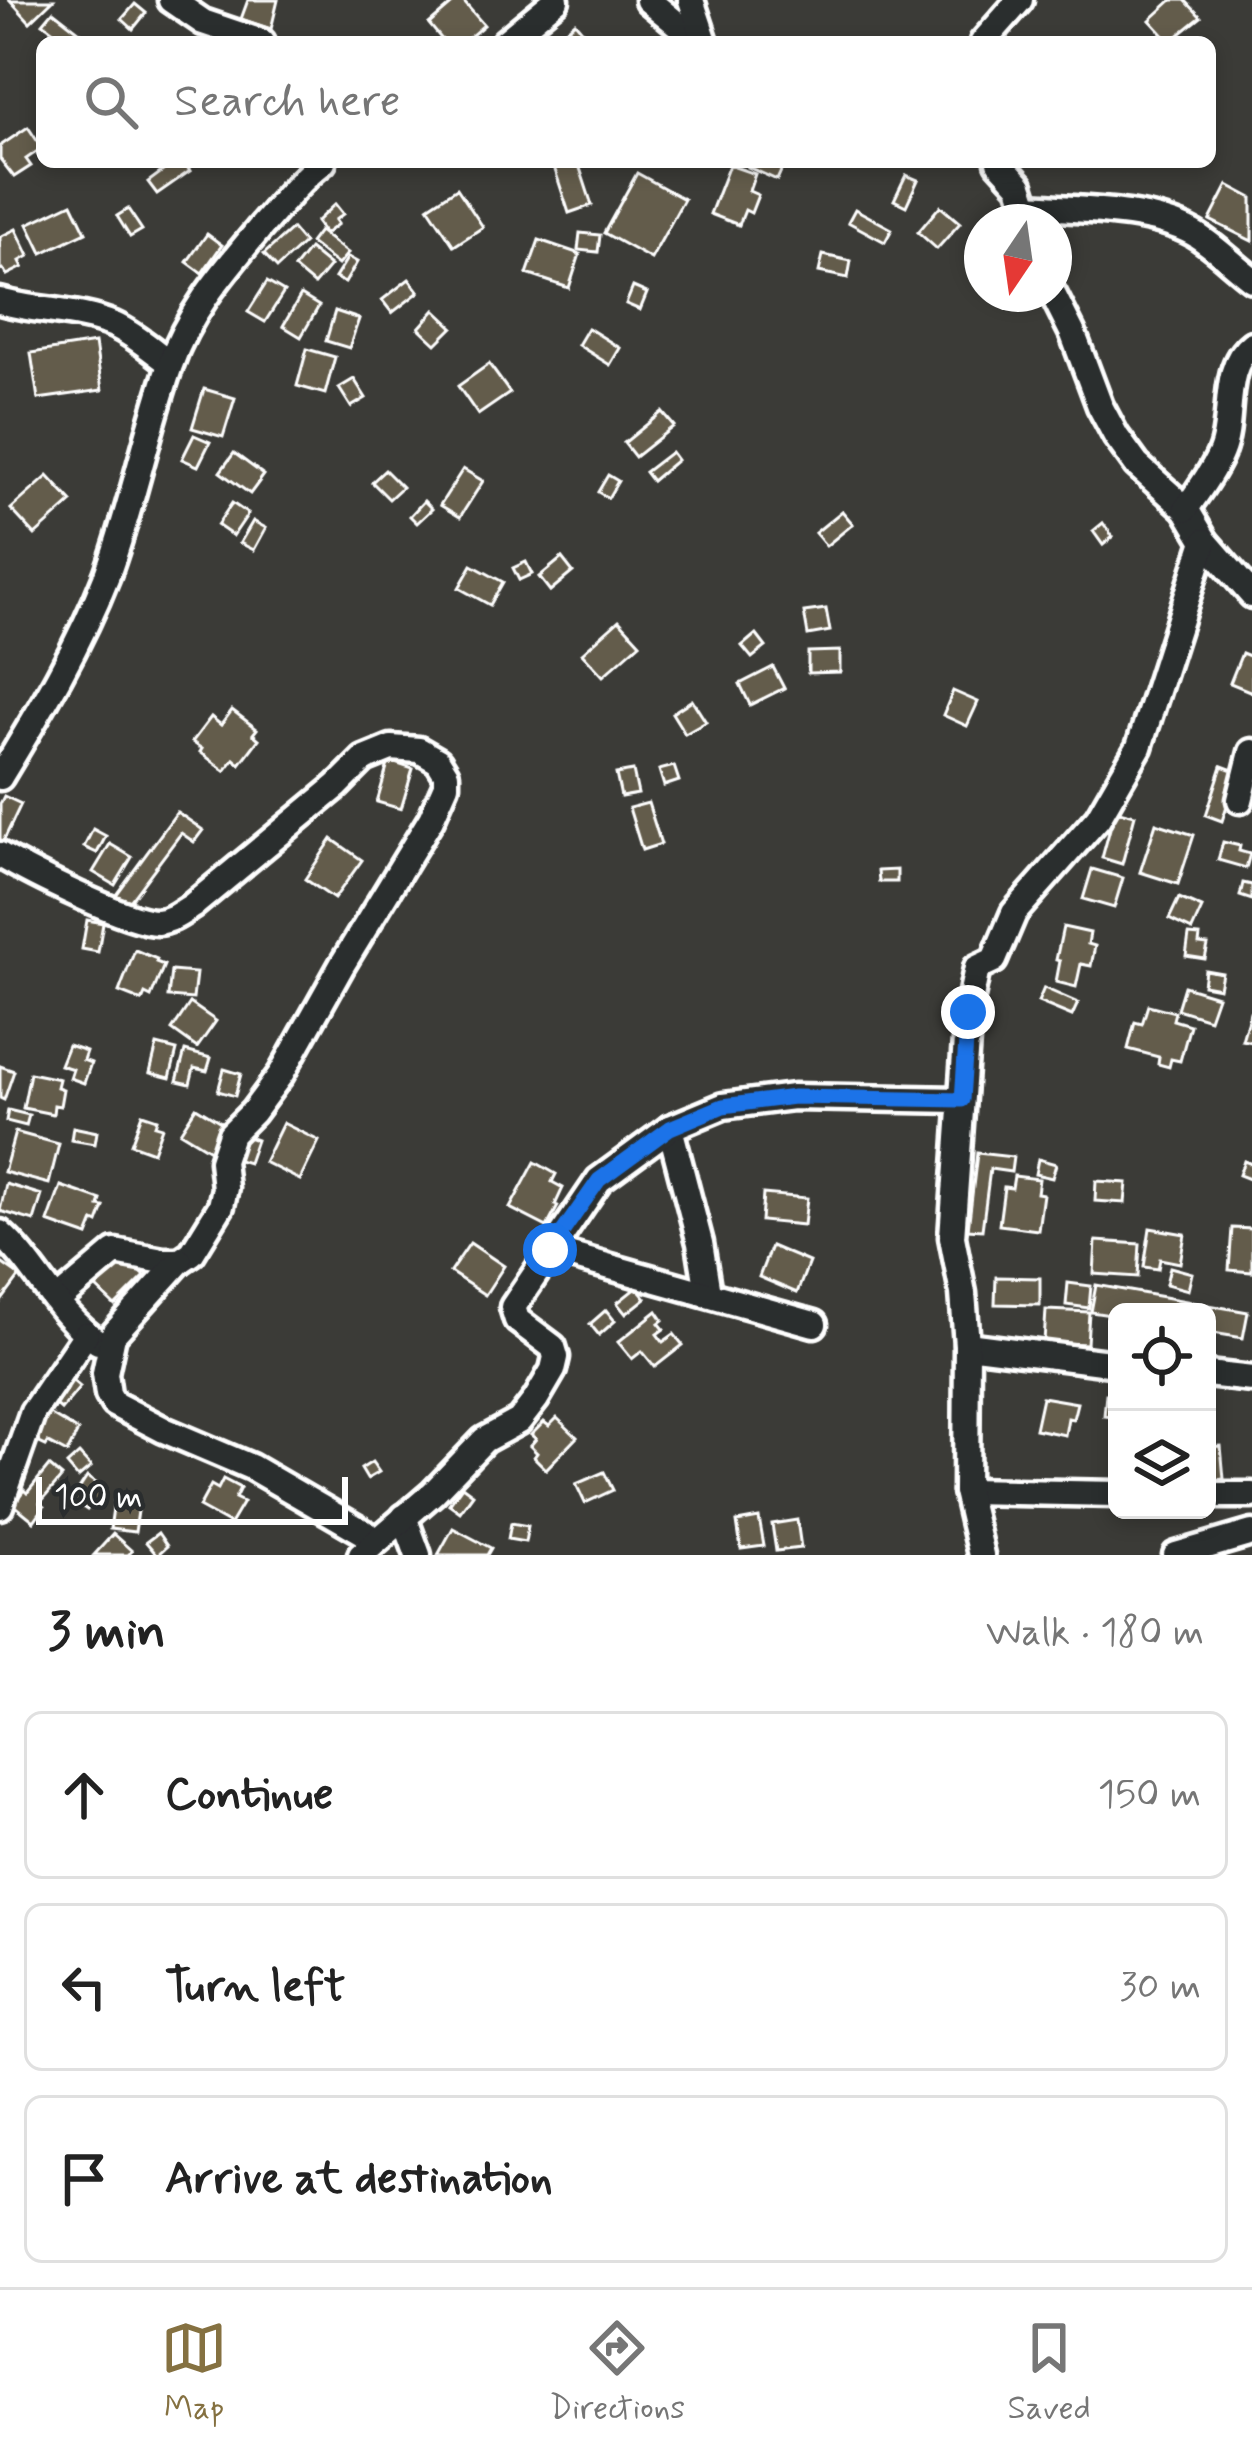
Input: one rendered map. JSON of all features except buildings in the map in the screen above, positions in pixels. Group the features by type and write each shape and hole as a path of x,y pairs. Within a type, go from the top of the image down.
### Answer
{"street":[{"path":"171,0 203,22 244,36"},
{"path":"512,36 556,0"},
{"path":"648,0 694,36"},
{"path":"692,0 701,36"},
{"path":"988,36 1019,0"},
{"path":"0,777 88,622 185,327 214,283 316,168"},
{"path":"1005,168 1020,185 1027,204"},
{"path":"1072,213 1107,212 1172,224 1196,235 1252,279"},
{"path":"0,302 116,326 170,363"},
{"path":"1062,312 1116,436 1138,465 1186,509 1205,541 1252,596"},
{"path":"1186,509 1220,458 1234,369 1240,354 1252,344"},
{"path":"981,1555 967,1491 967,1346 952,1237 968,1012 977,968 994,960 1014,913 1098,818 1138,747 1205,541"},
{"path":"0,855 130,917 158,922 192,906 364,759 391,748 419,750 438,761 446,774 431,819 280,1074 231,1134 222,1161 221,1206 192,1253 113,1335 105,1373 114,1404 251,1467 369,1547 433,1493 484,1440 519,1421 553,1370 553,1347 518,1319 513,1307 599,1180 670,1128 723,1106 794,1097 962,1100"},
{"path":"1240,800 1252,752"},
{"path":"670,1128 708,1293"},
{"path":"0,1233 78,1328 109,1349"},
{"path":"550,1250 814,1324"},
{"path":"57,1301 115,1252 180,1261"},
{"path":"0,1506 33,1412 86,1334"},
{"path":"967,1346 1108,1363"},
{"path":"1216,1375 1252,1379"},
{"path":"967,1491 1108,1494"},
{"path":"1216,1495 1252,1495"},
{"path":"404,1517 416,1554"},
{"path":"1176,1555 1252,1533"}],"route":[{"path":"550,1250 599,1180 670,1128 723,1106 794,1097 962,1100 968,1012"}]}
